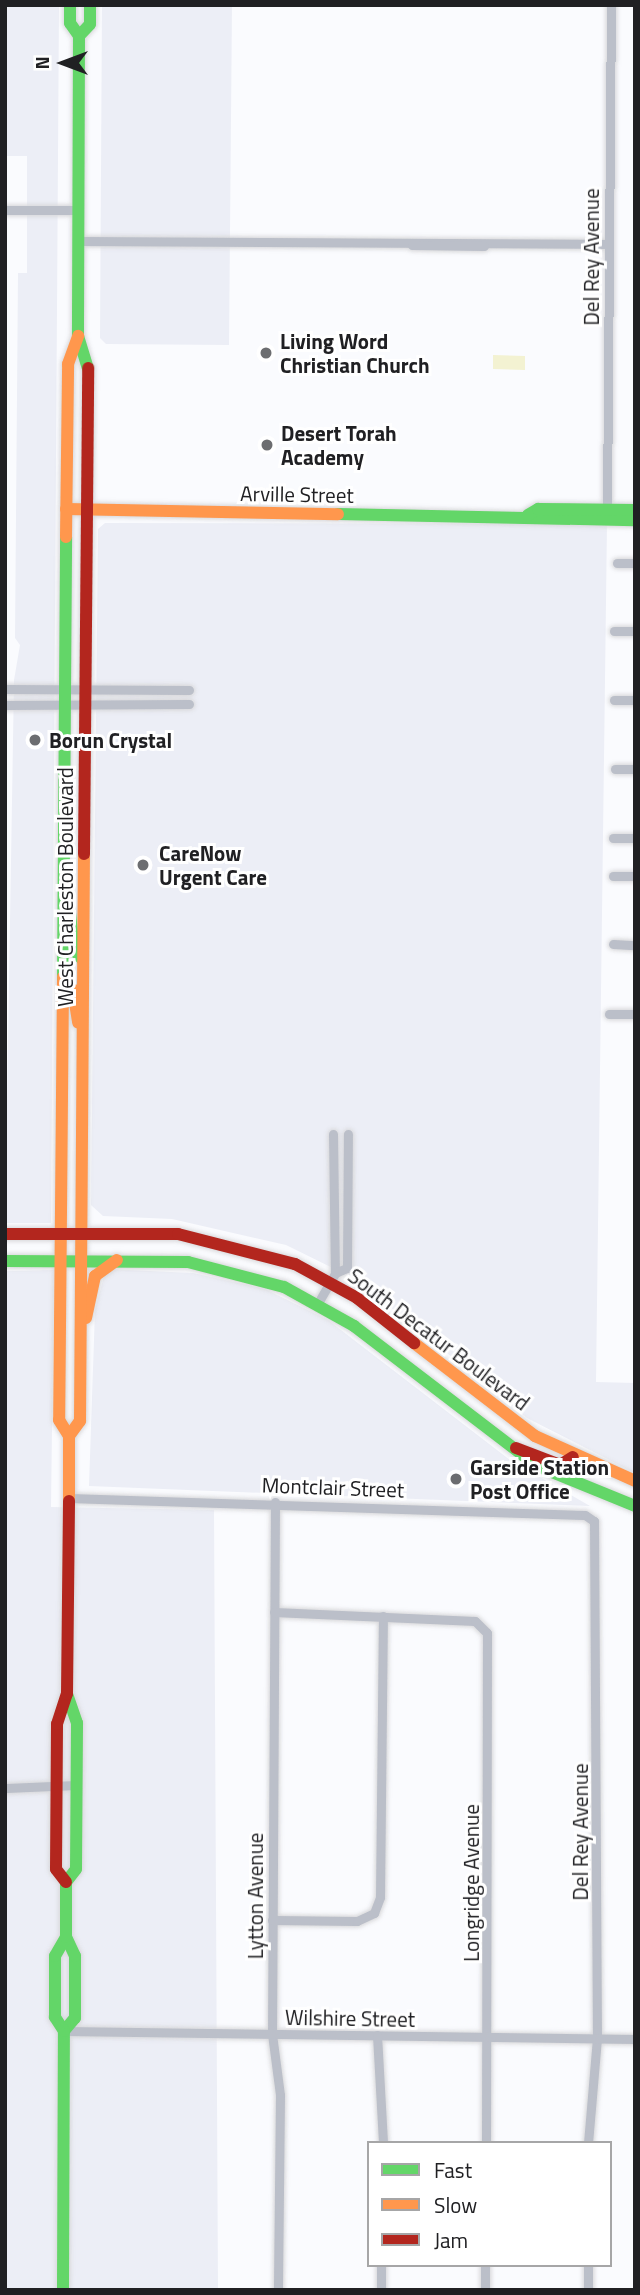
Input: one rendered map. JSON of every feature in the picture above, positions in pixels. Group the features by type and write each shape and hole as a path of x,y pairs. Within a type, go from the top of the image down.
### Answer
{"main road":[{"name":"West Charleston Boulevard","path":"69,1436 80,1421 83,1043 75,689 66,509 68,364 78,336 79,36 70,23 70,5"},
{"name":"West Charleston Boulevard","path":"79,36 90,24 90,5"},
{"name":"West Charleston Boulevard","path":"66,1882 56,1869 57,1724 67,1694 69,1498 69,1436 59,1420 63,867 87,510 88,364 78,336"},
{"name":"Arville Street","path":"66,509 527,515 566,520 635,520"},
{"name":"Arville Street","path":"527,515 557,509 635,510"},
{"path":"557,509 566,520"},
{"path":"607,510 617,520"},
{"path":"63,867 74,950 83,960"},
{"path":"63,977 73,990 83,1043"},
{"name":"South Decatur Boulevard","path":"5,1234 82,1233 214,1239 332,1277 516,1422 573,1457 635,1481"},
{"path":"81,1330 95,1276 118,1259"},
{"name":"South Decatur Boulevard","path":"5,1261 118,1259 224,1268 318,1303 508,1447 563,1480 635,1506"},
{"path":"508,1447 560,1465 573,1457"},
{"name":"West Charleston Boulevard","path":"63,2290 64,2031 55,2017 55,1968 66,1937 66,1882 76,1869 77,1785 77,1723 67,1694"},
{"name":"West Charleston Boulevard","path":"64,2031 75,2018 75,1956 66,1937"}],"street":[{"name":"Del Rey Avenue","path":"607,510 611,5"},
{"path":"5,210 78,210"},
{"path":"78,241 609,244"},
{"path":"617,563 635,563"},
{"path":"614,631 635,631"},
{"path":"5,690 189,690"},
{"path":"614,700 635,700"},
{"path":"5,705 189,704"},
{"path":"615,769 635,769"},
{"path":"613,838 635,838"},
{"path":"613,876 635,876"},
{"path":"613,944 635,944"},
{"path":"609,1014 635,1014"},
{"path":"318,1303 332,1277 332,1134"},
{"path":"332,1277 347,1268 348,1134"},
{"name":"Montclair Street","path":"69,1498 585,1515 594,1521"},
{"name":"Lytton Avenue","path":"275,1503 272,2034 280,2095 278,2290"},
{"name":"Del Rey Avenue","path":"588,2141 597,2038 594,1521"},
{"path":"272,1920 357,1921 374,1913 380,1897 383,1616 274,1612"},
{"name":"Longridge Avenue","path":"383,1616 482,1625 490,1644 486,2141"},
{"path":"5,1788 77,1785"},
{"name":"Wilshire Street","path":"64,2031 635,2039"},
{"path":"377,2035 383,2141"},
{"path":"381,2267 381,2290"},
{"path":"485,2267 485,2290"},
{"path":"588,2267 588,2290"}],"shaded area":[{"path":"5,5 59,5 51,1223 5,1223 14,680 20,645 15,638 18,273 27,273 27,156 5,156"},
{"path":"102,5 232,5 229,345 106,344 100,338"},
{"path":"105,523 607,524 596,1382 635,1383 635,1473 527,1418 357,1280 286,1245 172,1219 103,1216 91,1205 98,529"},
{"path":"106,1269 193,1273 265,1289 328,1320 510,1460 590,1506 89,1486 95,1310"},
{"path":"54,1270 51,1507 214,1510 218,2290 5,2290 5,1271"}],"green space":[{"path":"493,355 525,356 525,370 493,369"}],"traffic: fast":[{"path":"70,5 70,23 79,36 78,336 88,368"},
{"path":"79,36 90,24 90,5"},
{"path":"528,515 538,509 635,510"},
{"path":"338,514 635,520"},
{"path":"63,981 66,537"},
{"path":"70,913 74,950 82,959"},
{"path":"5,1261 188,1262 284,1287 354,1326 537,1466 635,1506"},
{"path":"63,2290 64,2031 55,2017 55,1956 66,1937 66,1882 76,1869 77,1723 67,1694"},
{"path":"64,2031 75,2018 75,1956 66,1937"}],"traffic: slow":[{"path":"66,537 68,364 78,336"},
{"path":"66,509 338,514"},
{"path":"69,1436 80,1421 84,854"},
{"path":"63,977 73,990 78,1023"},
{"path":"63,981 59,1420 69,1436 69,1501"},
{"path":"86,1318 95,1276 117,1260"},
{"path":"414,1343 535,1436 635,1481"}],"traffic: jam":[{"path":"84,854 88,368"},
{"path":"5,1234 178,1234 295,1264 357,1298 414,1343"},
{"path":"516,1448 560,1465 573,1457"},
{"path":"66,1882 56,1869 57,1724 67,1694 69,1501"}],"place":[{"name":"Living Word Christian Church","path":"266,353"},
{"name":"Desert Torah Academy","path":"267,445"},
{"name":"Borun Crystal","path":"35,740"},
{"name":"CareNow Urgent Care","path":"143,865"},
{"name":"Garside Station Post Office","path":"456,1479"}]}
